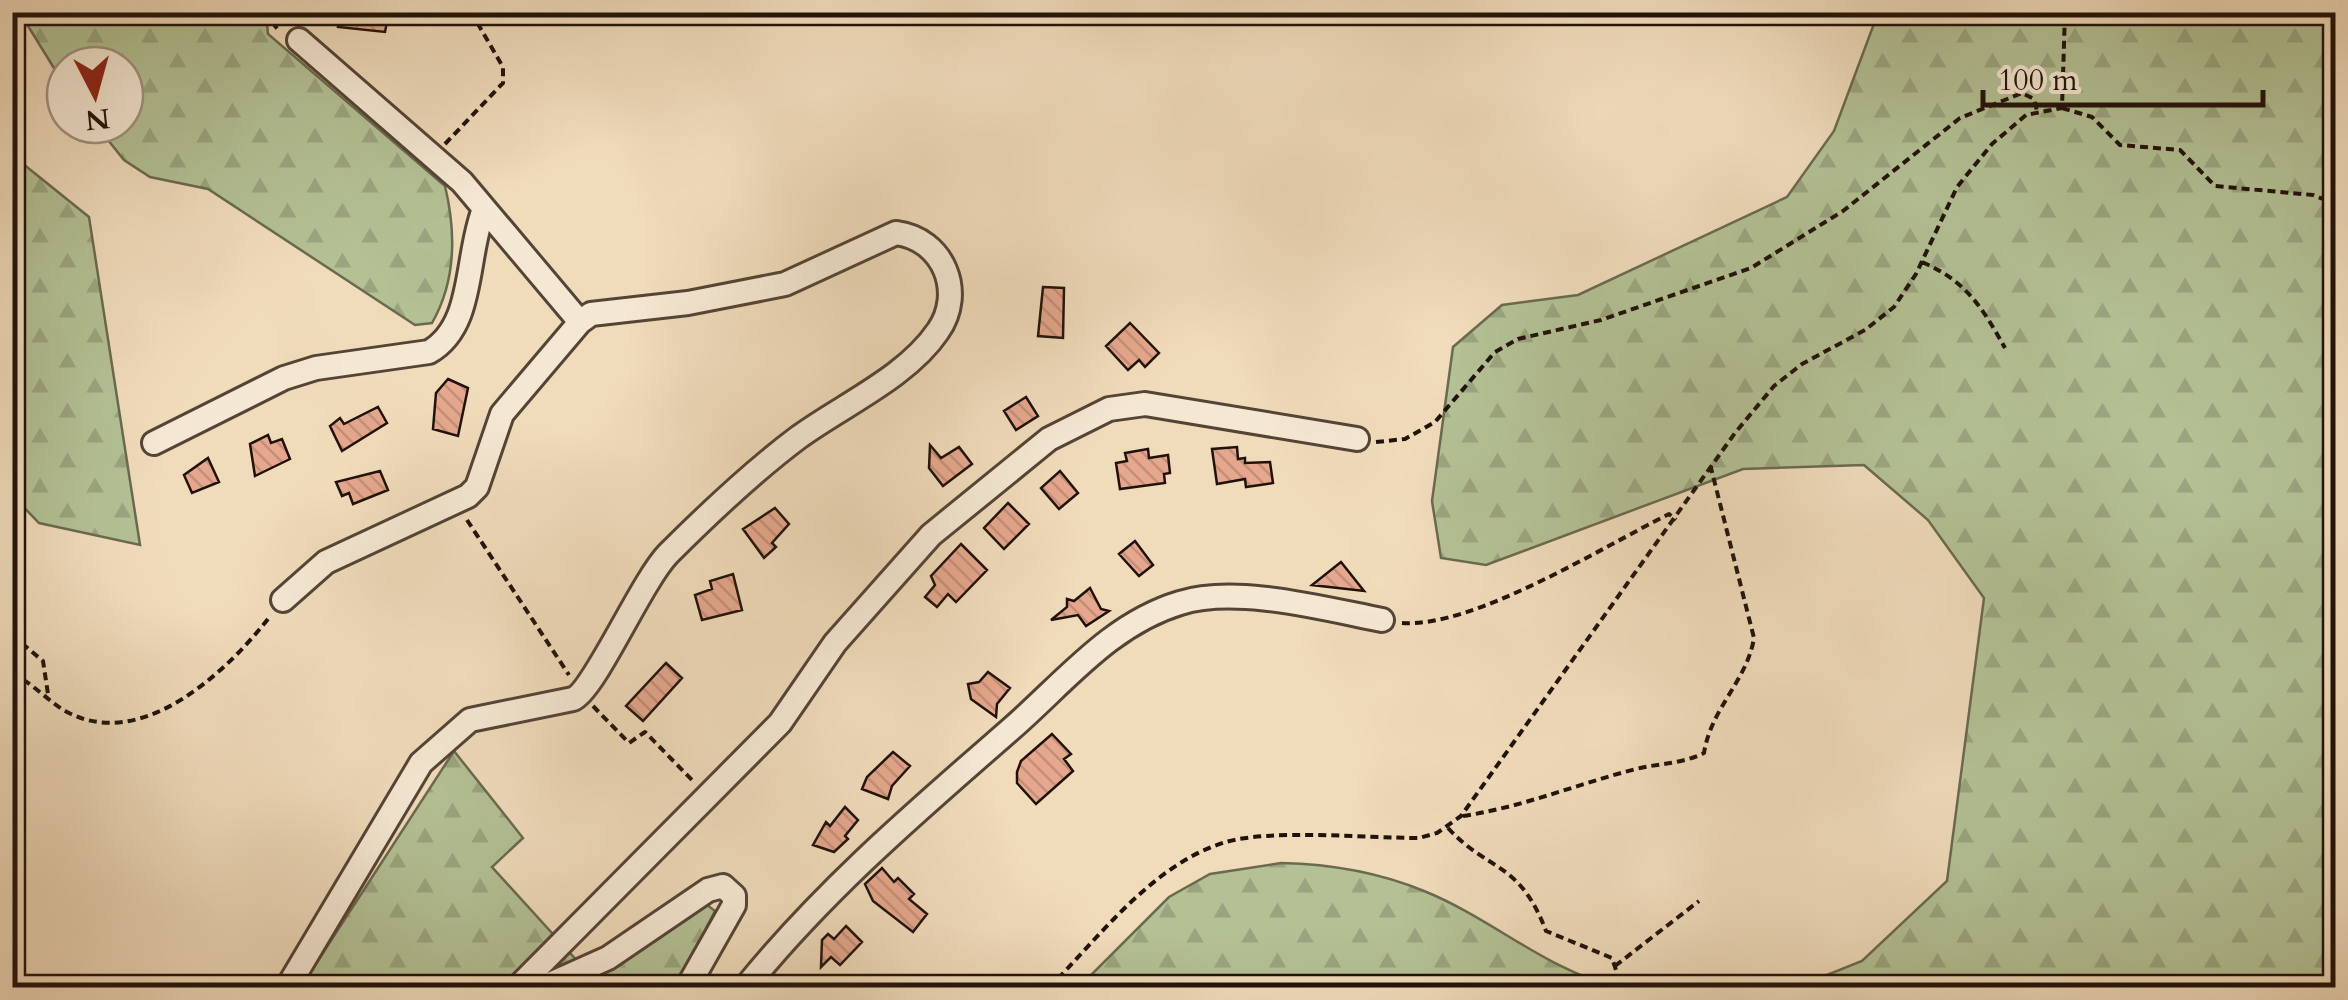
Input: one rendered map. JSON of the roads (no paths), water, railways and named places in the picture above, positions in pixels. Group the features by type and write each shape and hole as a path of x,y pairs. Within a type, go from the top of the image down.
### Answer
{"street":[{"path":"300,40 436,155 580,322"},
{"path":"154,444 284,378 316,368 429,352 443,344 459,323 473,236 484,209"},
{"path":"283,600 310,573 345,551 456,503 477,487 502,414 580,322 599,311 688,303 804,279 873,240 896,233 916,238 935,253 947,273 952,299 936,334 916,355 772,458 660,562 582,695 470,720 421,763 287,988"},
{"path":"517,988 788,714 835,643 931,535 993,481 1073,425 1109,409 1145,404 1358,440"},
{"path":"745,988 786,936 852,869 1076,666 1148,616 1180,602 1220,596 1382,620"},
{"path":"542,988 608,958 708,890 723,886 731,891 734,905 687,988"}]}
